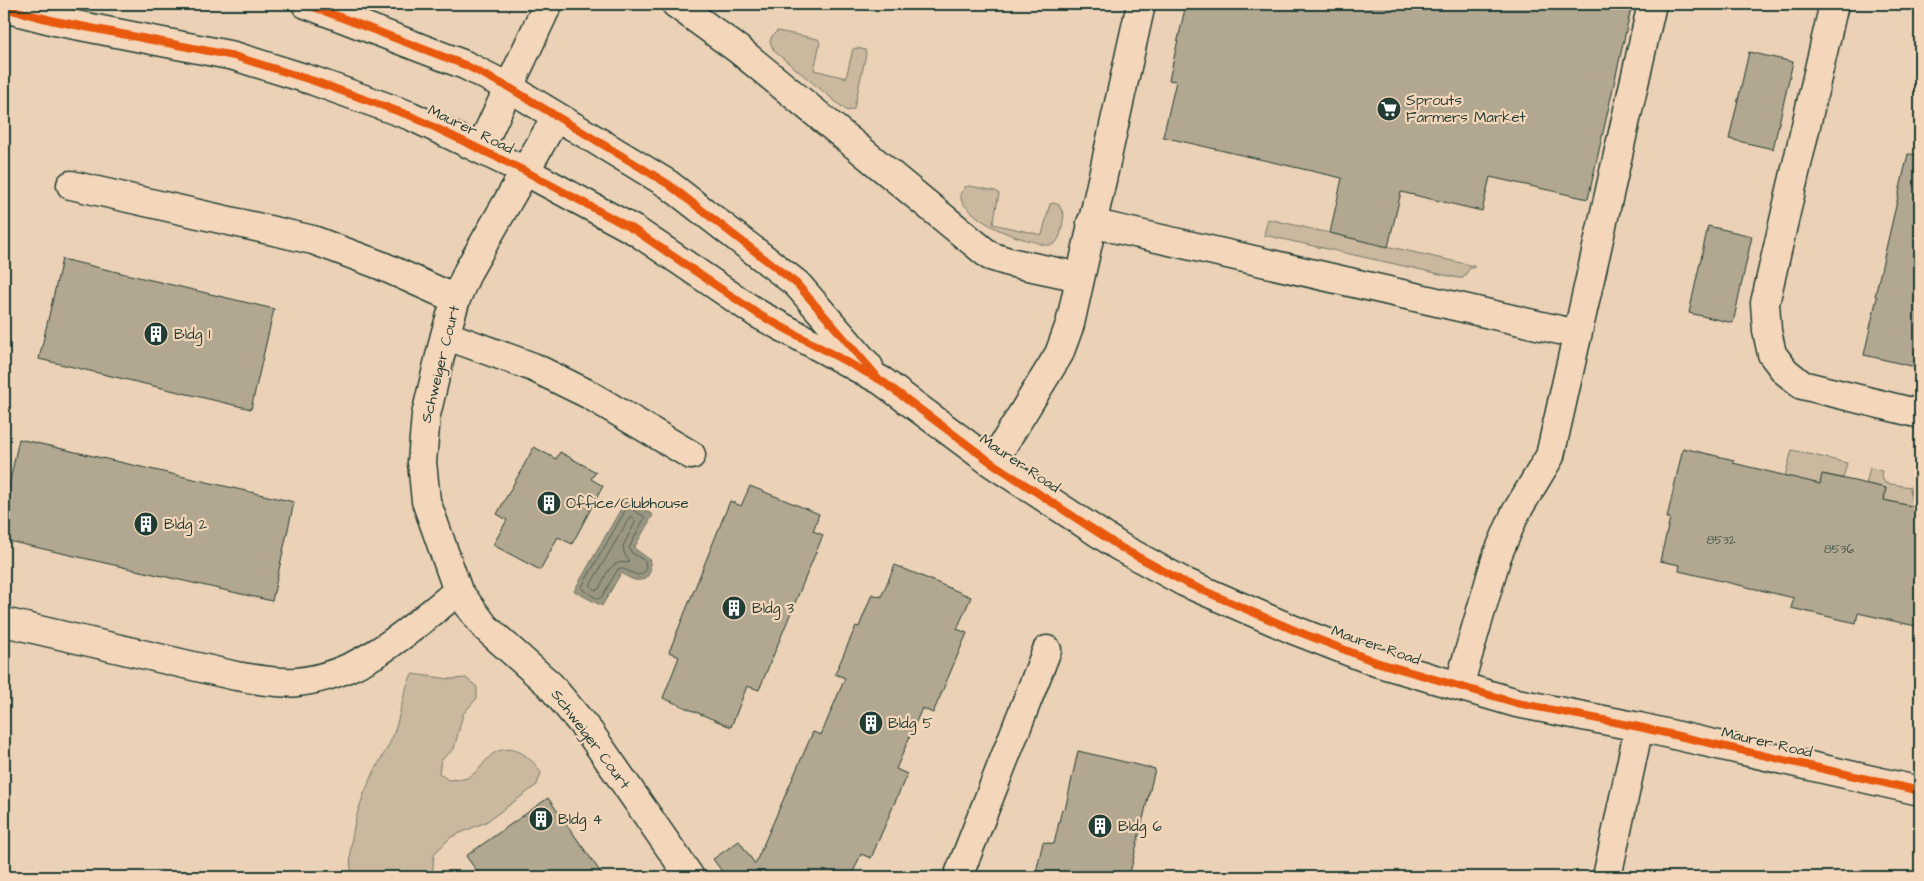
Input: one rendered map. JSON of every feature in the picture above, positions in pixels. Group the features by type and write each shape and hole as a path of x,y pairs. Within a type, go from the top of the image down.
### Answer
{"street":[{"name":"Maurer Road","path":"306,4 465,64 510,88 668,184 797,284 882,381"},
{"path":"480,149 548,4"},
{"path":"676,4 739,50 990,256 1009,262 1080,277"},
{"path":"992,463 1059,354 1070,324 1140,4"},
{"path":"1459,686 1497,556 1516,514 1550,456 1652,4"},
{"path":"1834,4 1764,303 1767,331 1772,354 1785,371 1802,385 1920,414"},
{"name":"Maurer Road","path":"4,8 55,21 234,56 314,81 411,116 525,170 636,231 758,314 882,381 992,463 1120,547 1184,582 1294,630 1376,662 1517,703 1639,727 1920,791"},
{"name":"Schweiger Court","path":"556,117 468,271 456,299 445,335 426,415 422,462 426,501 458,591 484,627 550,685 590,733 690,877"},
{"path":"71,185 313,240 380,265 456,299"},
{"path":"1092,223 1577,334"},
{"path":"445,335 533,367 588,394 691,455"},
{"path":"4,622 236,676 266,681 296,682 325,677 352,667 384,648 458,591"},
{"path":"958,877 1047,650"},
{"path":"1607,877 1639,727"}],"shaded area":[{"path":"777,31 818,39 820,43 814,70 846,78 853,49 865,50 866,54 854,109 847,111 774,51 770,42 772,36"},
{"path":"970,186 996,191 999,194 993,224 1042,235 1050,204 1059,205 1064,215 1059,239 1054,244 1044,245 1005,233 986,223 962,202 960,194 965,187"},
{"path":"1268,219 1474,266 1474,268 1470,268 1463,278 1458,278 1264,235"},
{"path":"1792,450 1847,463 1843,478 1823,474 1820,485 1785,476"},
{"path":"1870,468 1882,471 1881,475 1885,483 1910,487 1911,498 1920,502 1920,508 1884,500 1886,488 1866,484"},
{"path":"412,674 450,679 466,678 477,687 477,698 463,714 454,749 441,760 439,773 448,780 465,779 471,776 496,752 510,749 528,757 541,773 537,785 486,822 451,837 434,854 432,877 352,877 352,837 358,811 394,733"}],"water":[{"path":"626,500 653,515 634,548 649,559 650,571 647,577 640,580 621,573 602,606 574,591"}],"building":[{"name":"Sprouts Farmers Market","path":"1186,4 1632,4 1588,199 1490,177 1482,211 1401,192 1388,247 1330,233 1342,178 1163,137 1176,81 1169,80"},
{"path":"1749,52 1793,62 1773,149 1729,139"},
{"path":"1908,154 1920,155 1920,368 1864,355 1877,297 1875,296"},
{"path":"1708,226 1752,236 1733,323 1689,313"},
{"name":"Bldg 1","path":"62,259 274,309 251,409 39,359"},
{"name":"Bldg 2","path":"19,439 294,502 272,601 4,540 4,509"},
{"name":"Office/Clubhouse","path":"534,447 556,459 560,452 596,472 591,479 603,486 572,544 558,537 540,570 493,545 507,520 497,514"},
{"path":"1683,448 1734,460 1733,463 1820,484 1822,474 1886,488 1884,500 1920,508 1920,627 1858,613 1856,623 1791,608 1794,598 1679,571 1680,565 1660,561 1670,518 1667,518"},
{"name":"Bldg 3","path":"750,486 819,514 813,531 823,535 759,690 747,686 731,727 663,698 679,657 669,652 730,501 741,506"},
{"name":"Bldg 5","path":"895,565 971,597 957,629 967,633 933,713 922,708 896,769 907,774 871,858 861,854 851,877 726,877 713,859 739,841 755,864 813,732 821,735 845,678 835,674 856,626 859,627 872,594 881,597"},
{"name":"Bldg 6","path":"1078,751 1155,769 1129,877 1035,877 1043,842 1054,844 1062,809 1065,810"},
{"name":"Bldg 4","path":"548,798 604,877 481,877 466,856"}],"cycle path":[{"path":"306,4 465,65 510,88 668,184 797,284 875,374"},
{"path":"4,8 55,21 234,56 314,81 411,116 525,171 636,231 758,314 882,381 992,463 1120,547 1184,582 1294,630 1376,662 1517,703 1639,727 1920,791"}],"place":[{"name":"Sprouts Farmers Market","path":"1389,109"},
{"name":"Bldg 1","path":"156,334"},
{"name":"Office/Clubhouse","path":"549,503"},
{"name":"Bldg 2","path":"146,524"},
{"name":"Bldg 3","path":"734,608"},
{"name":"Bldg 5","path":"871,723"},
{"name":"Bldg 4","path":"541,819"},
{"name":"Bldg 6","path":"1100,826"}]}
